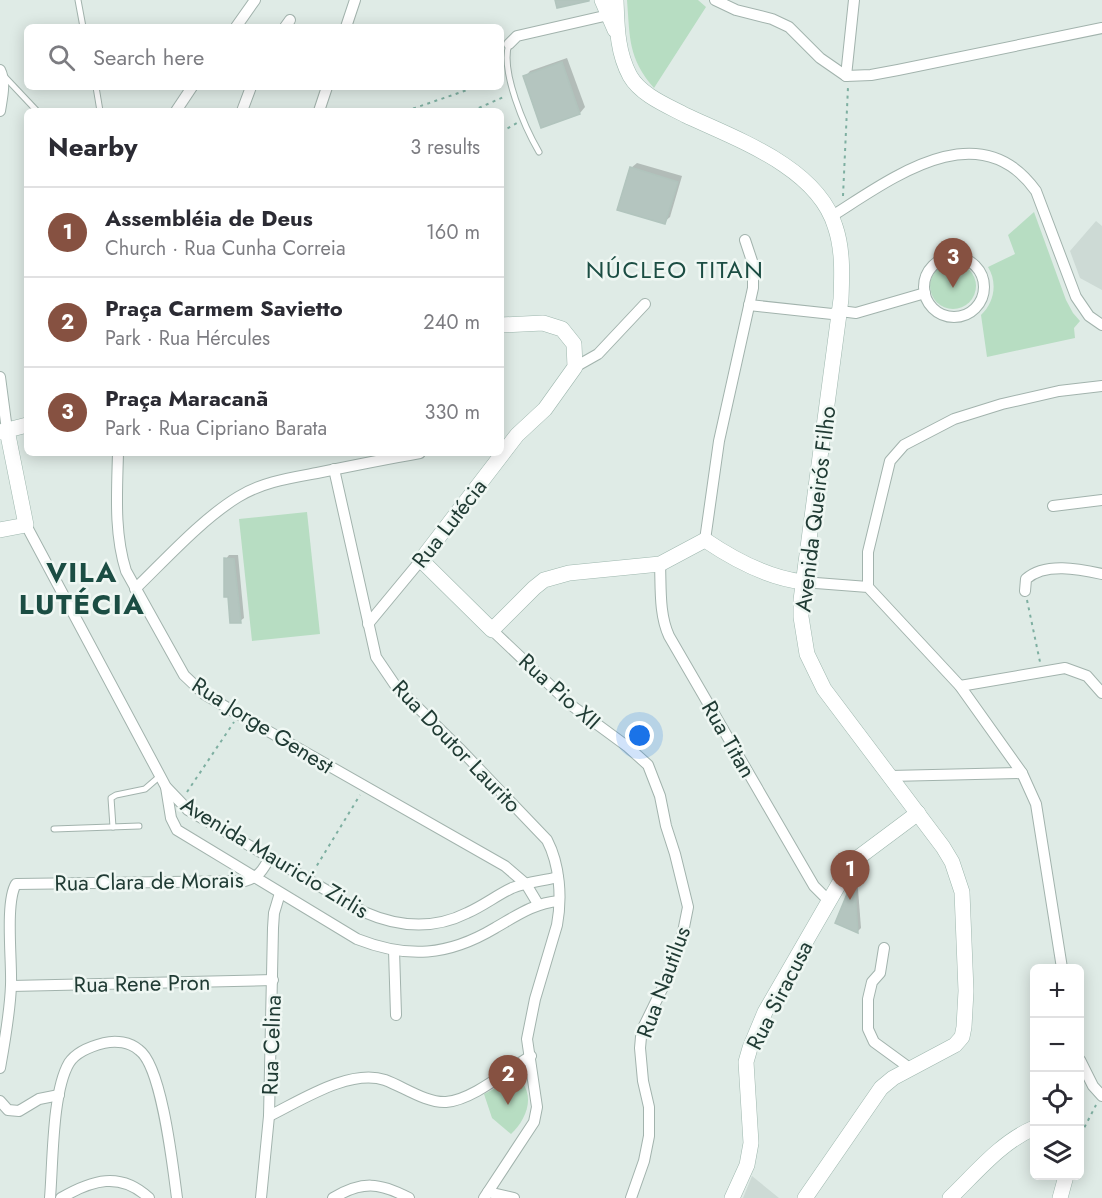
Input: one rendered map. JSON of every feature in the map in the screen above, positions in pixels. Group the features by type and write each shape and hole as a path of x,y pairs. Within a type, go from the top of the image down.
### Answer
{"main road":[{"name":"Avenida Queirós Filho","path":"602,0 613,10 616,32 630,76 643,91 671,108 775,159 813,190 831,216 838,235 841,260 840,310 803,582 801,617 803,637 807,654 824,689 918,813 952,862 962,892 966,991 962,1037 955,1045 893,1078 881,1088 805,1198"},
{"path":"504,325 543,323 562,329 574,344 574,367"},
{"name":"Rua Lutécia","path":"504,452 517,435 545,409 574,367"},
{"path":"0,530 26,525 4,431 24,426"},
{"name":"Rua Lutécia","path":"421,560 501,456"},
{"path":"492,630 544,580 569,573 660,564 705,540 763,571 792,581 803,582"},
{"name":"Rua Pio XII","path":"421,560 492,630"},
{"name":"Rua Siracusa","path":"732,1198 747,1165 751,1143 746,1077 750,1048 765,1012 851,863 918,813"},
{"path":"950,1198 1005,1145 1030,1130"},
{"path":"1060,1198 1065,1180"}],"street":[{"path":"238,24 255,0"},
{"path":"347,24 355,0"},
{"path":"715,0 736,10 772,19 789,27 820,58 846,76 889,72 1102,28"},
{"path":"846,76 854,0"},
{"path":"509,44 517,36 613,10"},
{"path":"0,111 1,72"},
{"path":"178,108 190,90"},
{"path":"243,108 250,90"},
{"path":"321,108 326,90"},
{"path":"831,216 900,173 931,160 967,154 990,157 1004,162 1028,179 1036,191 1076,297 1089,316 1102,325"},
{"path":"705,540 718,441 753,288 753,264 745,240"},
{"path":"950,258 969,261 981,276 984,285 978,304 971,311 953,317 935,310 928,303 925,293 924,284 932,266 940,260 950,258"},
{"path":"749,305 832,314 840,310 856,313 925,293"},
{"path":"574,367 598,354 645,304"},
{"path":"0,377 4,431"},
{"path":"868,587 868,552 890,461 904,445 954,419 1002,404 1059,391 1102,386"},
{"path":"504,437 517,435"},
{"name":"Rua Jorge Genest","path":"118,456 117,523 126,571 184,675 204,694 505,866 526,884 538,904"},
{"path":"135,589 186,540 238,497 272,482 404,456"},
{"name":"Rua Doutor Laurito","path":"334,469 376,657 395,685 459,748 547,840 552,849 558,878 557,925 527,1039 537,1107 534,1122 486,1195"},
{"path":"1053,506 1102,500"},
{"path":"26,525 166,787 171,818 175,826 187,836 357,939 394,950 432,952 450,949 481,937 538,904 559,901"},
{"name":"Rua Lutécia","path":"368,624 421,560"},
{"name":"Rua Titan","path":"660,564 662,611 664,626 669,636 814,886 829,901"},
{"path":"1025,591 1026,579 1039,572 1054,569 1102,574"},
{"path":"803,582 868,587 960,686 1022,773 1036,804 1061,964"},
{"name":"Rua Pio XII","path":"492,630 571,705 628,747 648,765 660,796 688,908"},
{"path":"960,686 1065,669 1088,676 1102,693"},
{"path":"890,777 1022,773"},
{"name":"Avenida Mauricio Zirlis","path":"166,787 184,806 364,912 384,921 434,925 450,921 511,889 558,878"},
{"path":"175,826 184,806"},
{"name":"Rua Clara de Morais","path":"11,986 11,900 16,884 244,881 255,878 263,871 270,857"},
{"name":"Rua Celina","path":"261,1198 269,1116 274,913 280,893"},
{"name":"Rua Nautilus","path":"631,1198 644,1161 649,1136 649,1107 643,1081 641,1037 679,947 688,908"},
{"path":"884,948 880,973 872,982 868,999 868,1029 874,1042 911,1069"},
{"path":"394,950 396,1015"},
{"name":"Rua Rene Pron","path":"11,986 273,981"},
{"path":"0,1068 7,1030 11,986"},
{"path":"50,1198 59,1095 70,1062 88,1049 107,1042 120,1042 140,1050 148,1060 160,1095 177,1198"},
{"path":"269,1116 330,1087 359,1077 383,1079 436,1102 447,1102 471,1094 531,1056"},
{"path":"1084,1068 1093,1086 1102,1096"},
{"path":"0,1101 8,1110 19,1111 39,1099 59,1095"},
{"path":"61,1198 82,1186 102,1181 122,1181 149,1198"},
{"path":"333,1198 357,1186 374,1185 391,1188 409,1198"},
{"path":"486,1195 514,1198"}],"lane":[{"path":"78,0 82,24"},
{"path":"509,44 506,61 514,92 539,152"},
{"path":"1,72 34,108"},
{"path":"96,90 100,108"},
{"path":"113,827 111,798 145,789 160,776"},
{"path":"54,830 139,826"}],"path":[{"path":"843,198 848,85 846,76"},
{"path":"415,108 467,90"},
{"path":"479,108 514,92"},
{"path":"504,130 524,120"},
{"path":"1025,591 1042,671"},
{"path":"184,806 238,714"},
{"path":"308,879 365,787"},
{"path":"1084,1128 1102,1096"}],"shaded area":[{"path":"1096,221 1102,226 1102,290 1080,278 1070,251"},
{"path":"752,1176 779,1198 743,1198"}],"green space":[{"path":"627,0 698,0 706,7 654,88 645,77 635,57 630,37"},
{"path":"1034,212 1066,300 1080,321 1074,328 1075,338 987,357 981,315 992,299 994,286 988,267 1015,254 1008,235"},
{"path":"958,263 970,269 975,277 975,295 970,303 962,308 948,309 940,306 933,299 930,281 933,273 940,266"},
{"path":"307,512 320,634 252,641 239,519"},
{"path":"511,1080 522,1082 528,1095 528,1102 524,1116 511,1134 492,1118 484,1094"}],"building":[{"path":"555,0 589,0 589,1 557,8"},
{"path":"562,62 580,114 541,128 523,76"},
{"path":"630,167 678,182 665,224 617,210"},
{"path":"224,558 234,559 241,623 230,623 228,597 224,597"},
{"path":"854,877 858,933 835,923"}],"place":[{"name":"Praça Maracanã","path":"953,288"},
{"name":"Assembléia de Deus","path":"850,900"},
{"name":"Praça Carmem Savietto","path":"508,1105"}],"district":[{"name":"NÚCLEO TITAN","path":"675,270"},
{"name":"VILA LUTÉCIA","path":"82,588"}]}
